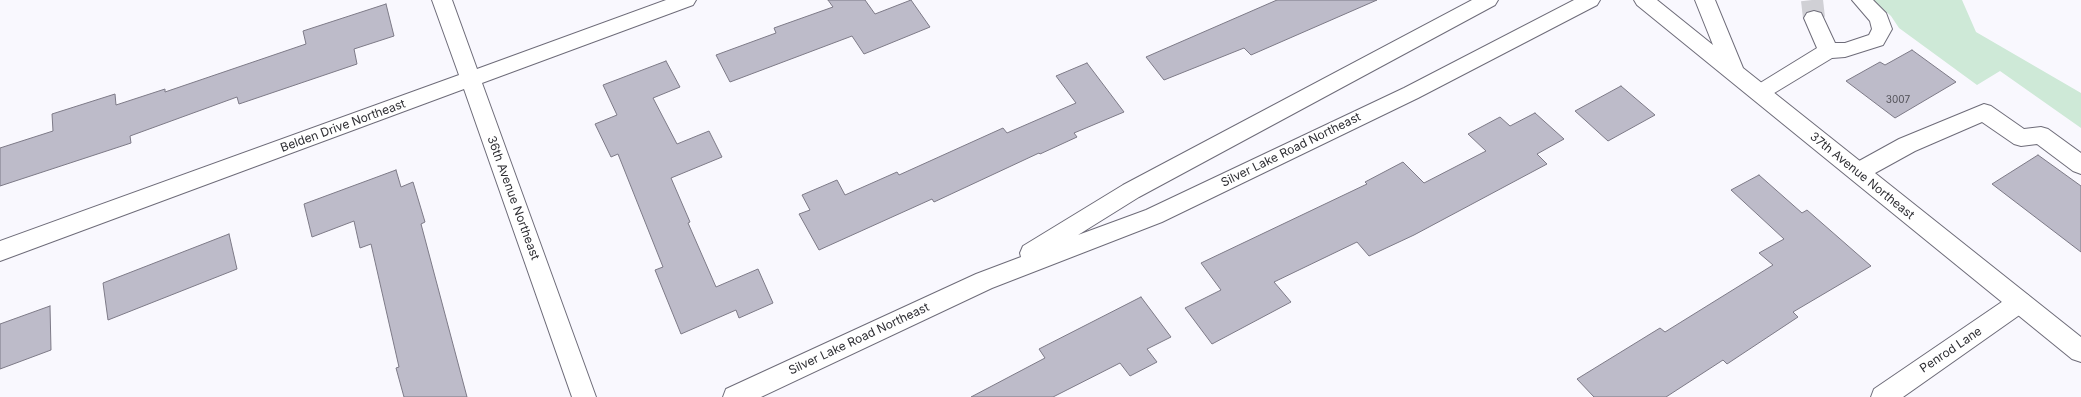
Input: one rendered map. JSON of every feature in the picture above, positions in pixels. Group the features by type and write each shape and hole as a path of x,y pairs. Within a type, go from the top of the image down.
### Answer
{"main road":[{"name":"36th Avenue Northeast","path":"442,0 584,397"},
{"name":"Belden Drive Northeast","path":"0,251 686,0"},
{"name":"Silver Lake Road Northeast","path":"984,281 1132,191 1488,0"},
{"name":"Silver Lake Road Northeast","path":"735,397 984,281 1154,216 1411,93 1590,0"},
{"name":"37th Avenue Northeast","path":"1644,0 2081,351"},
{"path":"1705,0 1735,74"},
{"path":"1759,93 1828,51 1845,50 1876,40 1882,29 1879,18 1862,0"},
{"path":"1814,18 1828,51"},
{"path":"1858,172 1907,145 1984,112 2021,138 2041,135 2081,165"},
{"name":"Penrod Lane","path":"1883,397 2020,302"}],"green space":[{"path":"1873,0 1962,0 1976,32 2081,93 2081,128 2000,71 1977,85 1899,28 1891,16"}],"building":[{"path":"828,0 865,0 875,14 911,0 930,27 864,54 852,36 730,82 716,55 776,33 774,28 833,7"},
{"path":"1277,0 1377,0 1251,55 1244,48 1164,80 1146,57"},
{"path":"386,4 394,36 354,49 357,64 239,104 237,97 130,136 131,143 0,186 0,148 53,131 52,114 115,94 116,105 165,89 165,92 306,44 303,31"},
{"path":"1912,50 1956,82 1895,118 1846,81 1880,62 1885,65"},
{"path":"666,61 680,87 653,98 677,144 709,131 722,157 671,178 690,222 688,223 716,287 758,269 773,303 739,318 736,310 681,334 655,270 663,267 618,154 611,157 595,124 617,115 603,85"},
{"path":"1087,63 1124,112 1074,133 1077,137 934,202 932,199 819,250 799,214 810,210 802,195 837,180 845,195 897,172 899,175 1003,128 1007,133 1076,103 1056,76"},
{"path":"1621,86 1655,115 1608,141 1575,111"},
{"path":"1535,113 1564,139 1537,154 1547,164 1414,235 1369,256 1357,242 1274,282 1291,302 1212,344 1185,308 1221,290 1201,263 1367,184 1365,182 1403,162 1424,183 1486,151 1468,134 1500,117 1510,126"},
{"path":"2038,155 2081,186 2081,252 1992,184"},
{"path":"396,170 401,187 413,182 425,222 421,224 467,397 404,397 396,368 399,367 371,244 360,248 354,221 312,237 304,204"},
{"path":"1759,175 1802,213 1807,210 1871,266 1793,312 1798,317 1727,364 1723,360 1666,397 1594,397 1577,379 1660,328 1665,332 1773,265 1759,253 1784,239 1731,190"},
{"path":"229,234 237,269 108,320 103,283"},
{"path":"1141,297 1171,337 1147,349 1157,362 1130,376 1120,363 1053,397 971,397 1045,358 1039,349"},
{"path":"50,306 51,350 0,369 0,324"}],"tunnel":[{"path":"1812,0 1814,18"}]}
